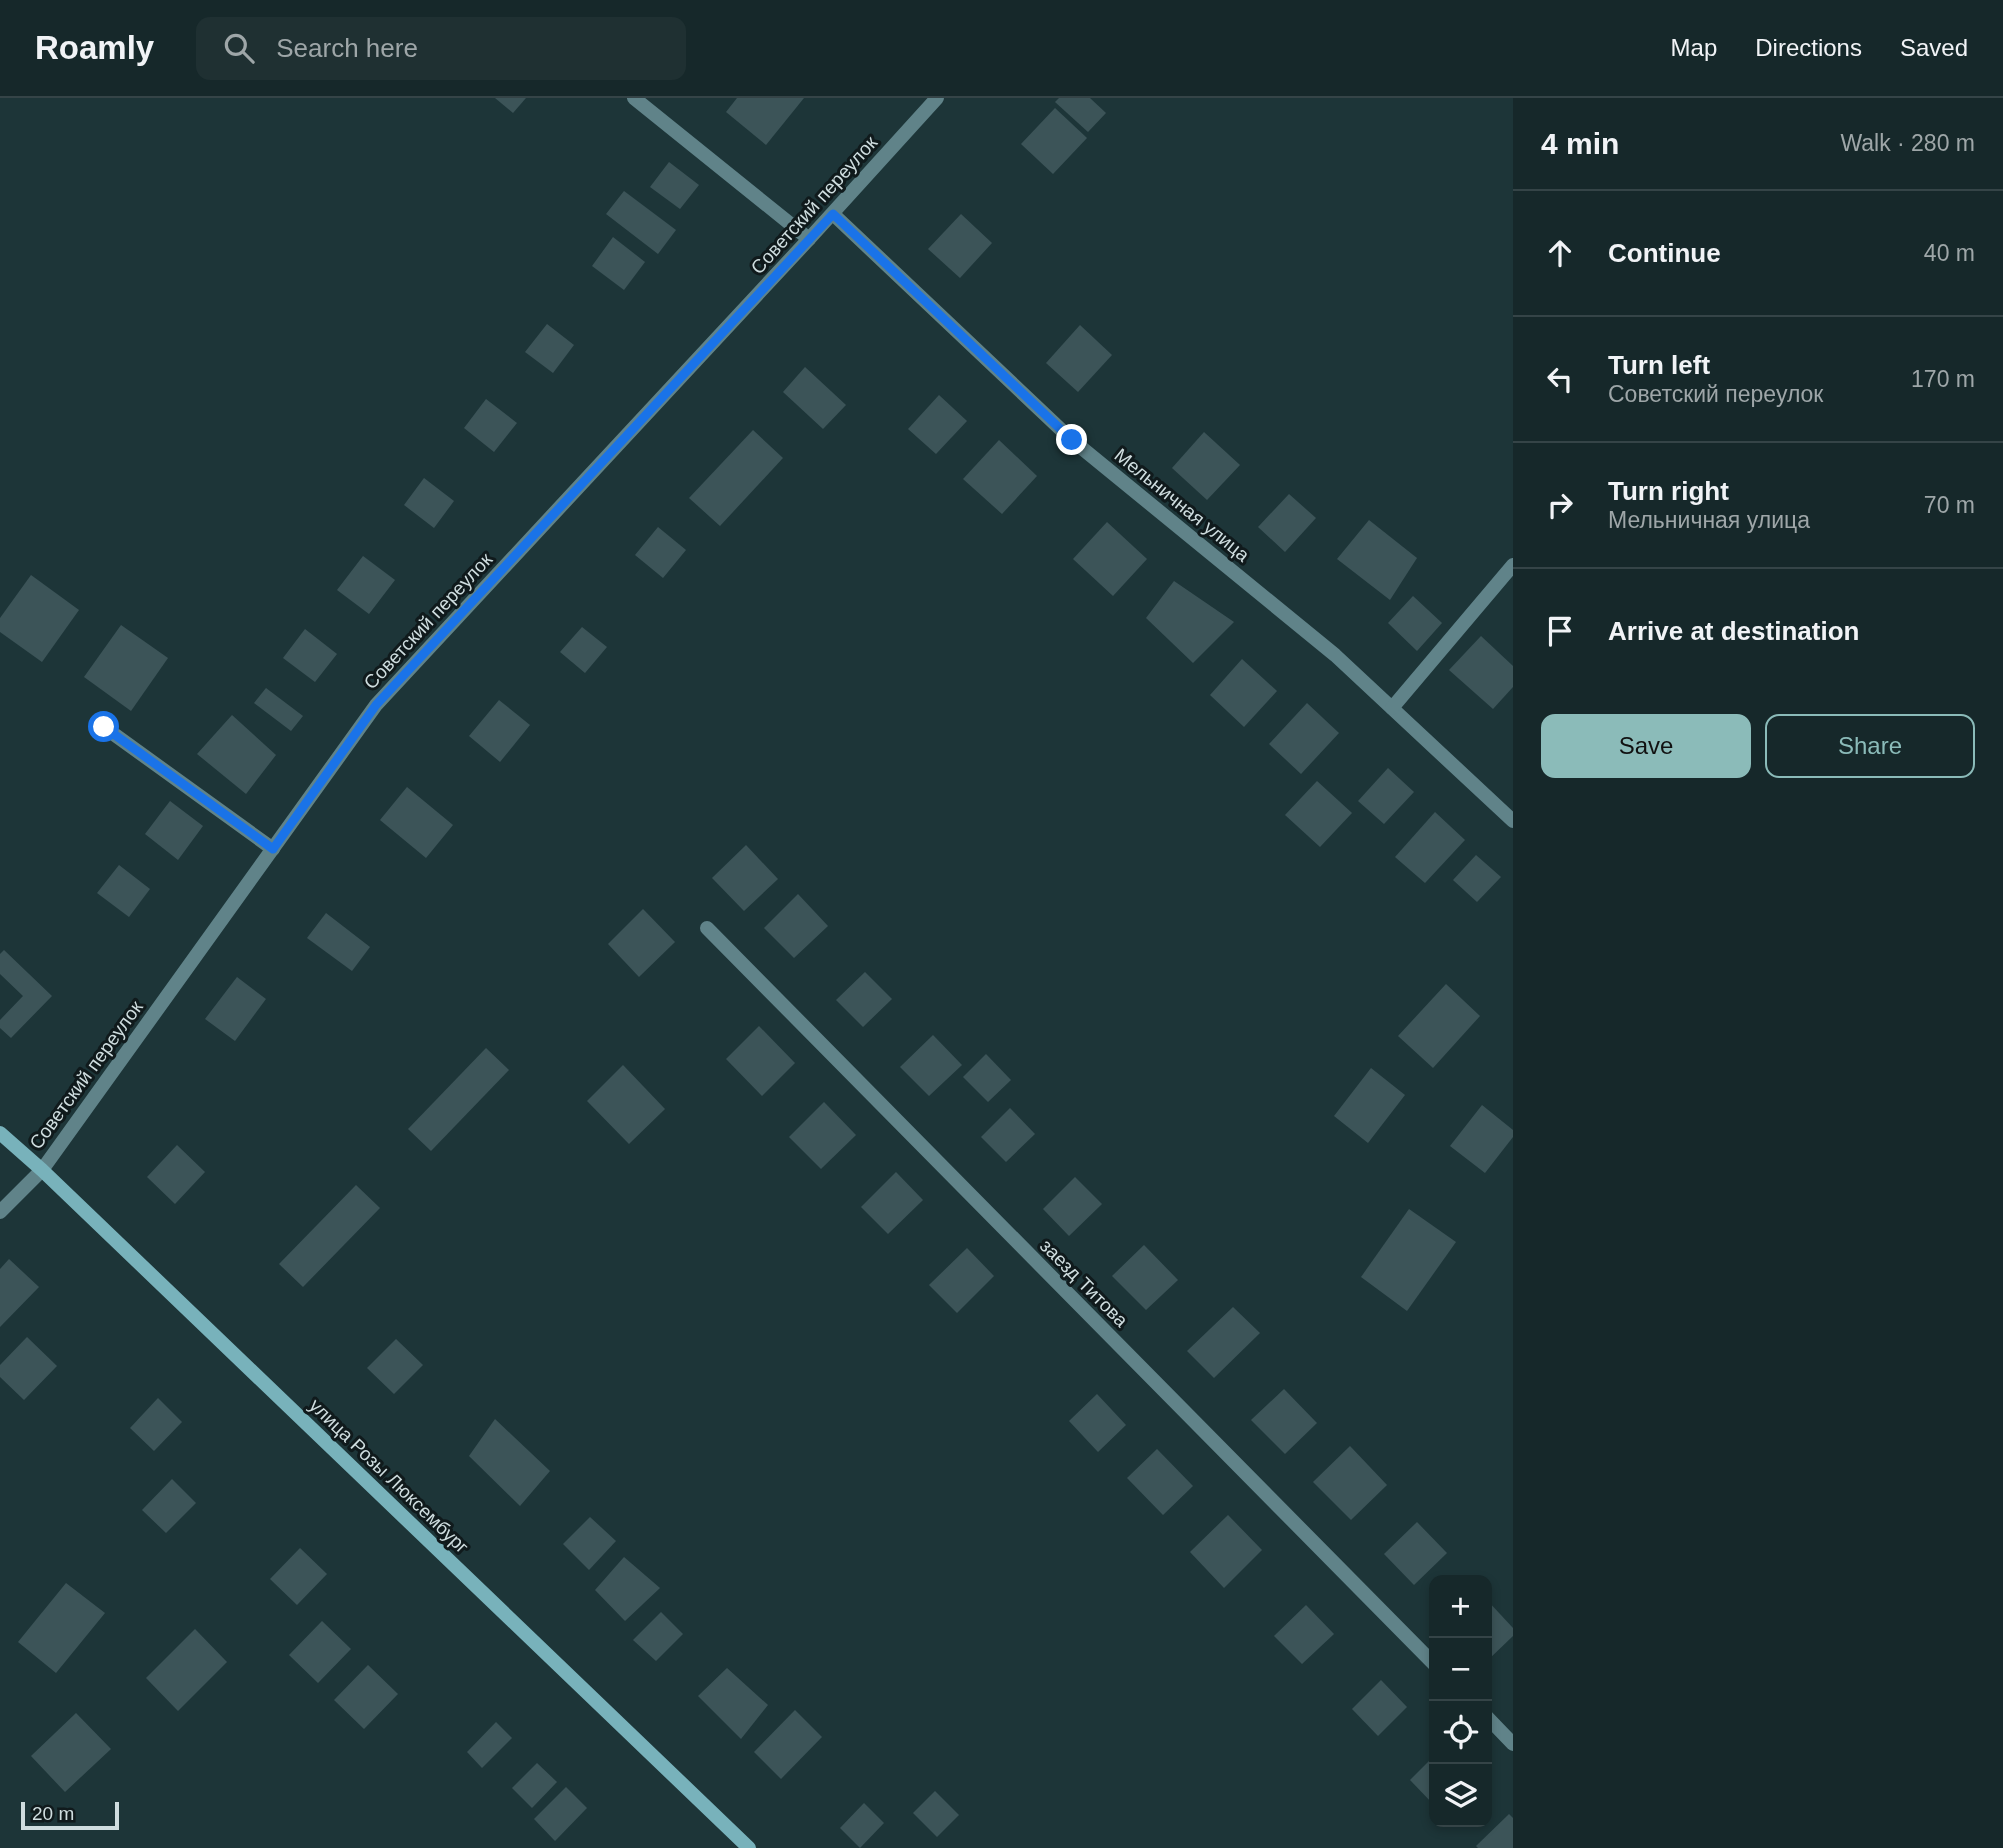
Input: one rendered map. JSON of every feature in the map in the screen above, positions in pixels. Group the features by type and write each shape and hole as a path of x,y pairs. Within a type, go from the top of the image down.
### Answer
{"main road":[{"name":"улица Розы Люксембург","path":"0,1133 42,1170 749,1848"}],"street":[{"path":"634,98 809,239"},
{"name":"Советский переулок","path":"0,1212 42,1170 376,705 833,214 937,98"},
{"name":"Мельничная улица","path":"833,214 1072,440 1335,655 1513,821"},
{"path":"1392,708 1513,565"},
{"path":"104,727 273,849"},
{"name":"заезд Титова","path":"707,928 1429,1659"},
{"path":"1492,1722 1513,1744"}],"building":[{"path":"495,98 526,98 513,113"},
{"path":"737,98 804,98 766,145 726,112"},
{"path":"1059,98 1090,98 1106,113 1088,132 1055,102"},
{"path":"1055,108 1087,138 1053,174 1021,144"},
{"path":"669,162 699,185 680,209 650,187"},
{"path":"624,191 676,230 658,254 606,214"},
{"path":"961,214 992,243 960,278 928,249"},
{"path":"613,237 645,262 624,290 592,266"},
{"path":"547,324 574,345 553,373 525,352"},
{"path":"1080,325 1112,355 1078,392 1046,363"},
{"path":"805,367 846,405 823,429 783,392"},
{"path":"939,395 967,421 936,454 908,429"},
{"path":"486,399 517,423 494,452 464,428"},
{"path":"753,430 783,458 720,526 689,498"},
{"path":"1204,432 1240,465 1207,500 1172,468"},
{"path":"999,440 1037,476 1002,514 963,479"},
{"path":"424,478 454,501 434,528 404,505"},
{"path":"1289,494 1316,518 1285,552 1258,527"},
{"path":"1369,520 1417,558 1390,600 1337,559"},
{"path":"1107,522 1147,559 1113,596 1073,559"},
{"path":"658,527 686,550 663,578 635,555"},
{"path":"363,556 395,580 369,614 337,590"},
{"path":"31,575 79,610 42,662 0,632 0,618"},
{"path":"1174,581 1234,622 1193,663 1146,618"},
{"path":"1413,596 1442,623 1417,651 1388,623"},
{"path":"121,625 168,658 131,711 84,677"},
{"path":"582,627 607,647 585,673 560,652"},
{"path":"305,629 337,654 315,682 283,658"},
{"path":"1481,636 1513,666 1513,687 1493,709 1449,670"},
{"path":"1242,659 1277,691 1244,727 1210,695"},
{"path":"266,688 303,716 291,731 254,703"},
{"path":"499,700 530,725 500,762 469,736"},
{"path":"1307,703 1339,733 1301,774 1269,744"},
{"path":"232,715 276,755 246,794 197,754"},
{"path":"1388,768 1414,792 1384,824 1358,801"},
{"path":"1317,781 1352,813 1320,847 1285,815"},
{"path":"407,787 453,825 426,858 380,820"},
{"path":"170,801 203,826 178,860 145,834"},
{"path":"1435,812 1465,840 1425,883 1395,857"},
{"path":"746,845 778,879 744,911 712,878"},
{"path":"1476,855 1501,877 1477,902 1453,880"},
{"path":"119,865 150,889 129,917 97,893"},
{"path":"798,894 828,926 794,958 764,928"},
{"path":"643,909 675,942 639,977 608,944"},
{"path":"326,913 370,947 352,971 307,938"},
{"path":"4,950 52,996 11,1038 0,1028 0,1020 23,996 0,974 0,954"},
{"path":"865,972 892,999 863,1027 836,1000"},
{"path":"237,977 266,999 235,1041 205,1019"},
{"path":"1446,984 1480,1016 1433,1068 1398,1036"},
{"path":"759,1026 795,1063 762,1096 726,1059"},
{"path":"933,1035 962,1065 929,1096 900,1067"},
{"path":"486,1048 509,1070 431,1151 408,1129"},
{"path":"986,1054 1011,1080 988,1102 963,1077"},
{"path":"623,1065 665,1109 629,1144 587,1101"},
{"path":"1371,1068 1405,1095 1368,1143 1334,1116"},
{"path":"824,1102 856,1135 821,1169 789,1137"},
{"path":"1482,1105 1513,1130 1513,1137 1485,1173 1450,1146"},
{"path":"1010,1108 1035,1134 1006,1162 981,1137"},
{"path":"177,1145 205,1172 175,1204 147,1177"},
{"path":"896,1172 923,1200 888,1234 861,1207"},
{"path":"1075,1177 1102,1204 1069,1236 1043,1209"},
{"path":"356,1185 380,1208 303,1287 279,1264"},
{"path":"1409,1209 1456,1242 1407,1311 1361,1277"},
{"path":"1144,1245 1178,1280 1146,1310 1112,1276"},
{"path":"967,1248 994,1276 957,1313 929,1285"},
{"path":"9,1259 39,1287 0,1327 0,1269"},
{"path":"1233,1307 1260,1333 1214,1378 1187,1351"},
{"path":"27,1337 57,1366 24,1400 0,1377 0,1365"},
{"path":"396,1339 423,1365 394,1394 367,1368"},
{"path":"1284,1389 1317,1423 1285,1454 1251,1420"},
{"path":"1097,1394 1126,1425 1098,1452 1069,1421"},
{"path":"158,1398 182,1422 154,1451 130,1428"},
{"path":"495,1419 550,1471 520,1506 469,1456"},
{"path":"1350,1446 1387,1485 1351,1520 1313,1482"},
{"path":"1157,1449 1193,1486 1163,1515 1127,1478"},
{"path":"172,1479 196,1503 166,1533 142,1510"},
{"path":"1228,1515 1262,1550 1224,1588 1190,1552"},
{"path":"590,1517 616,1541 589,1570 563,1544"},
{"path":"1417,1522 1447,1553 1414,1585 1384,1554"},
{"path":"300,1548 327,1574 297,1605 270,1579"},
{"path":"624,1557 660,1588 625,1621 595,1590"},
{"path":"66,1583 105,1613 56,1673 18,1642"},
{"path":"1306,1605 1334,1634 1302,1664 1274,1636"},
{"path":"1492,1605 1513,1628 1513,1636 1492,1656"},
{"path":"661,1612 683,1634 656,1661 633,1640"},
{"path":"322,1621 351,1649 318,1683 289,1655"},
{"path":"195,1629 227,1662 178,1711 146,1678"},
{"path":"368,1665 398,1694 364,1729 334,1700"},
{"path":"727,1668 768,1705 741,1739 698,1696"},
{"path":"1381,1680 1407,1707 1378,1736 1352,1709"},
{"path":"795,1710 822,1737 781,1779 754,1752"},
{"path":"76,1713 111,1749 65,1792 31,1756"},
{"path":"496,1722 512,1738 482,1768 467,1752"},
{"path":"1429,1761 1429,1800 1410,1780"},
{"path":"537,1763 557,1782 532,1808 512,1788"},
{"path":"566,1787 587,1808 555,1841 534,1819"},
{"path":"935,1791 959,1815 937,1837 913,1813"},
{"path":"864,1803 884,1823 860,1848 840,1828"},
{"path":"1509,1814 1513,1818 1513,1848 1478,1848 1476,1846"}],"route":[{"path":"104,727 273,849 376,705 833,214 1072,440"}]}
